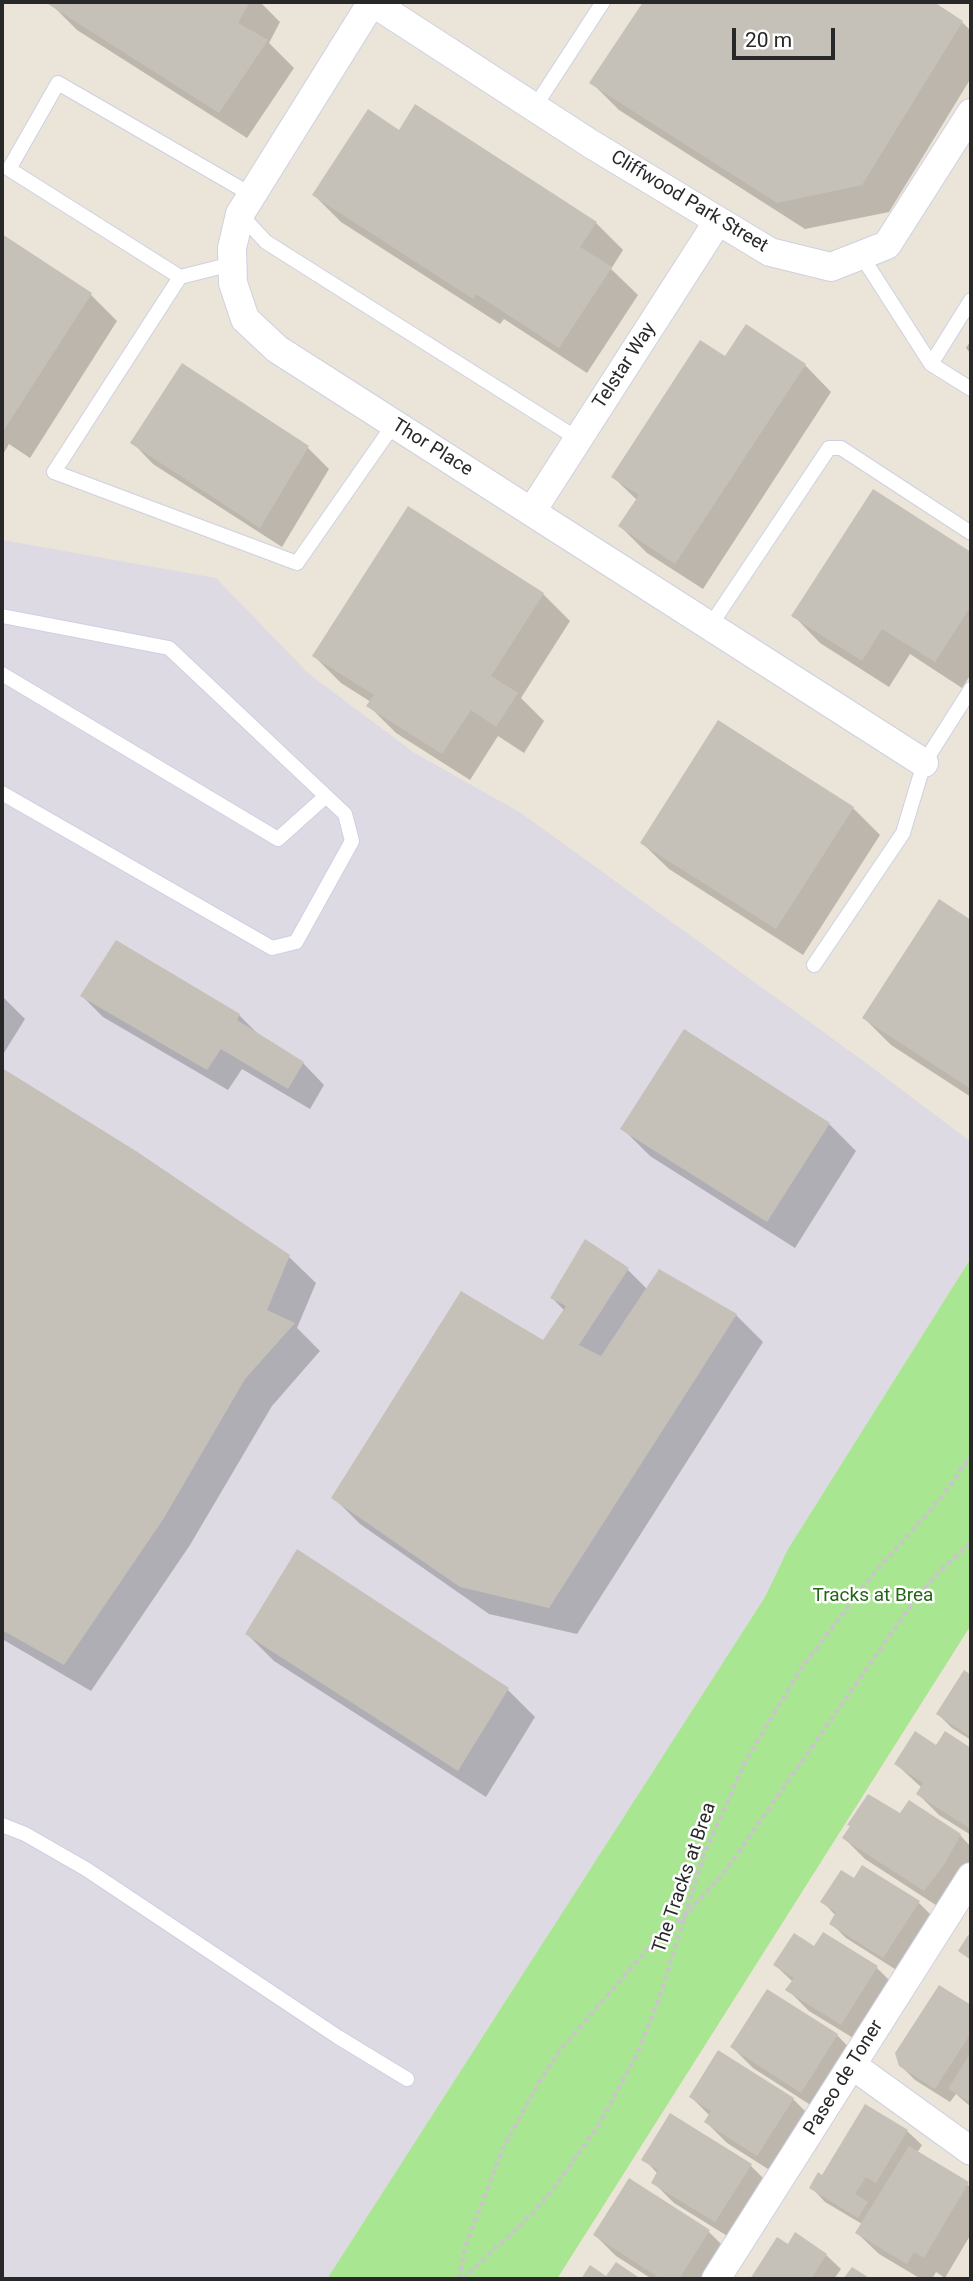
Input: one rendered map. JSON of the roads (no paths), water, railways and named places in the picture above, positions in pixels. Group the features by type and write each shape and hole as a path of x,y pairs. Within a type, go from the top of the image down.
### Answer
{"street":[{"name":"Cliffwood Park Street","path":"372,2 534,108 769,252 831,267 887,244 971,113"},
{"name":"Thor Place","path":"372,2 246,204 232,248 233,283 245,319 277,349 924,763"},
{"name":"Telstar Way","path":"532,511 718,221"},
{"name":"Paseo de Toner","path":"716,2279 971,1878"},
{"path":"852,2065 971,2151"}],"lane":[{"path":"534,108 603,2"},
{"path":"180,277 9,169 58,83 246,204 266,242 578,439"},
{"path":"861,255 931,364 971,389"},
{"path":"232,264 180,277 54,472 297,564 394,424"},
{"path":"931,364 971,300"},
{"path":"710,625 829,448 841,448 971,533"},
{"path":"2,616 169,648 345,814 352,841 296,942 272,948 2,793"},
{"path":"2,674 278,838 326,796"},
{"path":"814,965 903,833 924,763 971,689"},
{"path":"2,1825 25,1834 86,1869 338,2037 407,2079"}],"park label":[{"name":"Tracks at Brea","path":"873,1596"}]}
